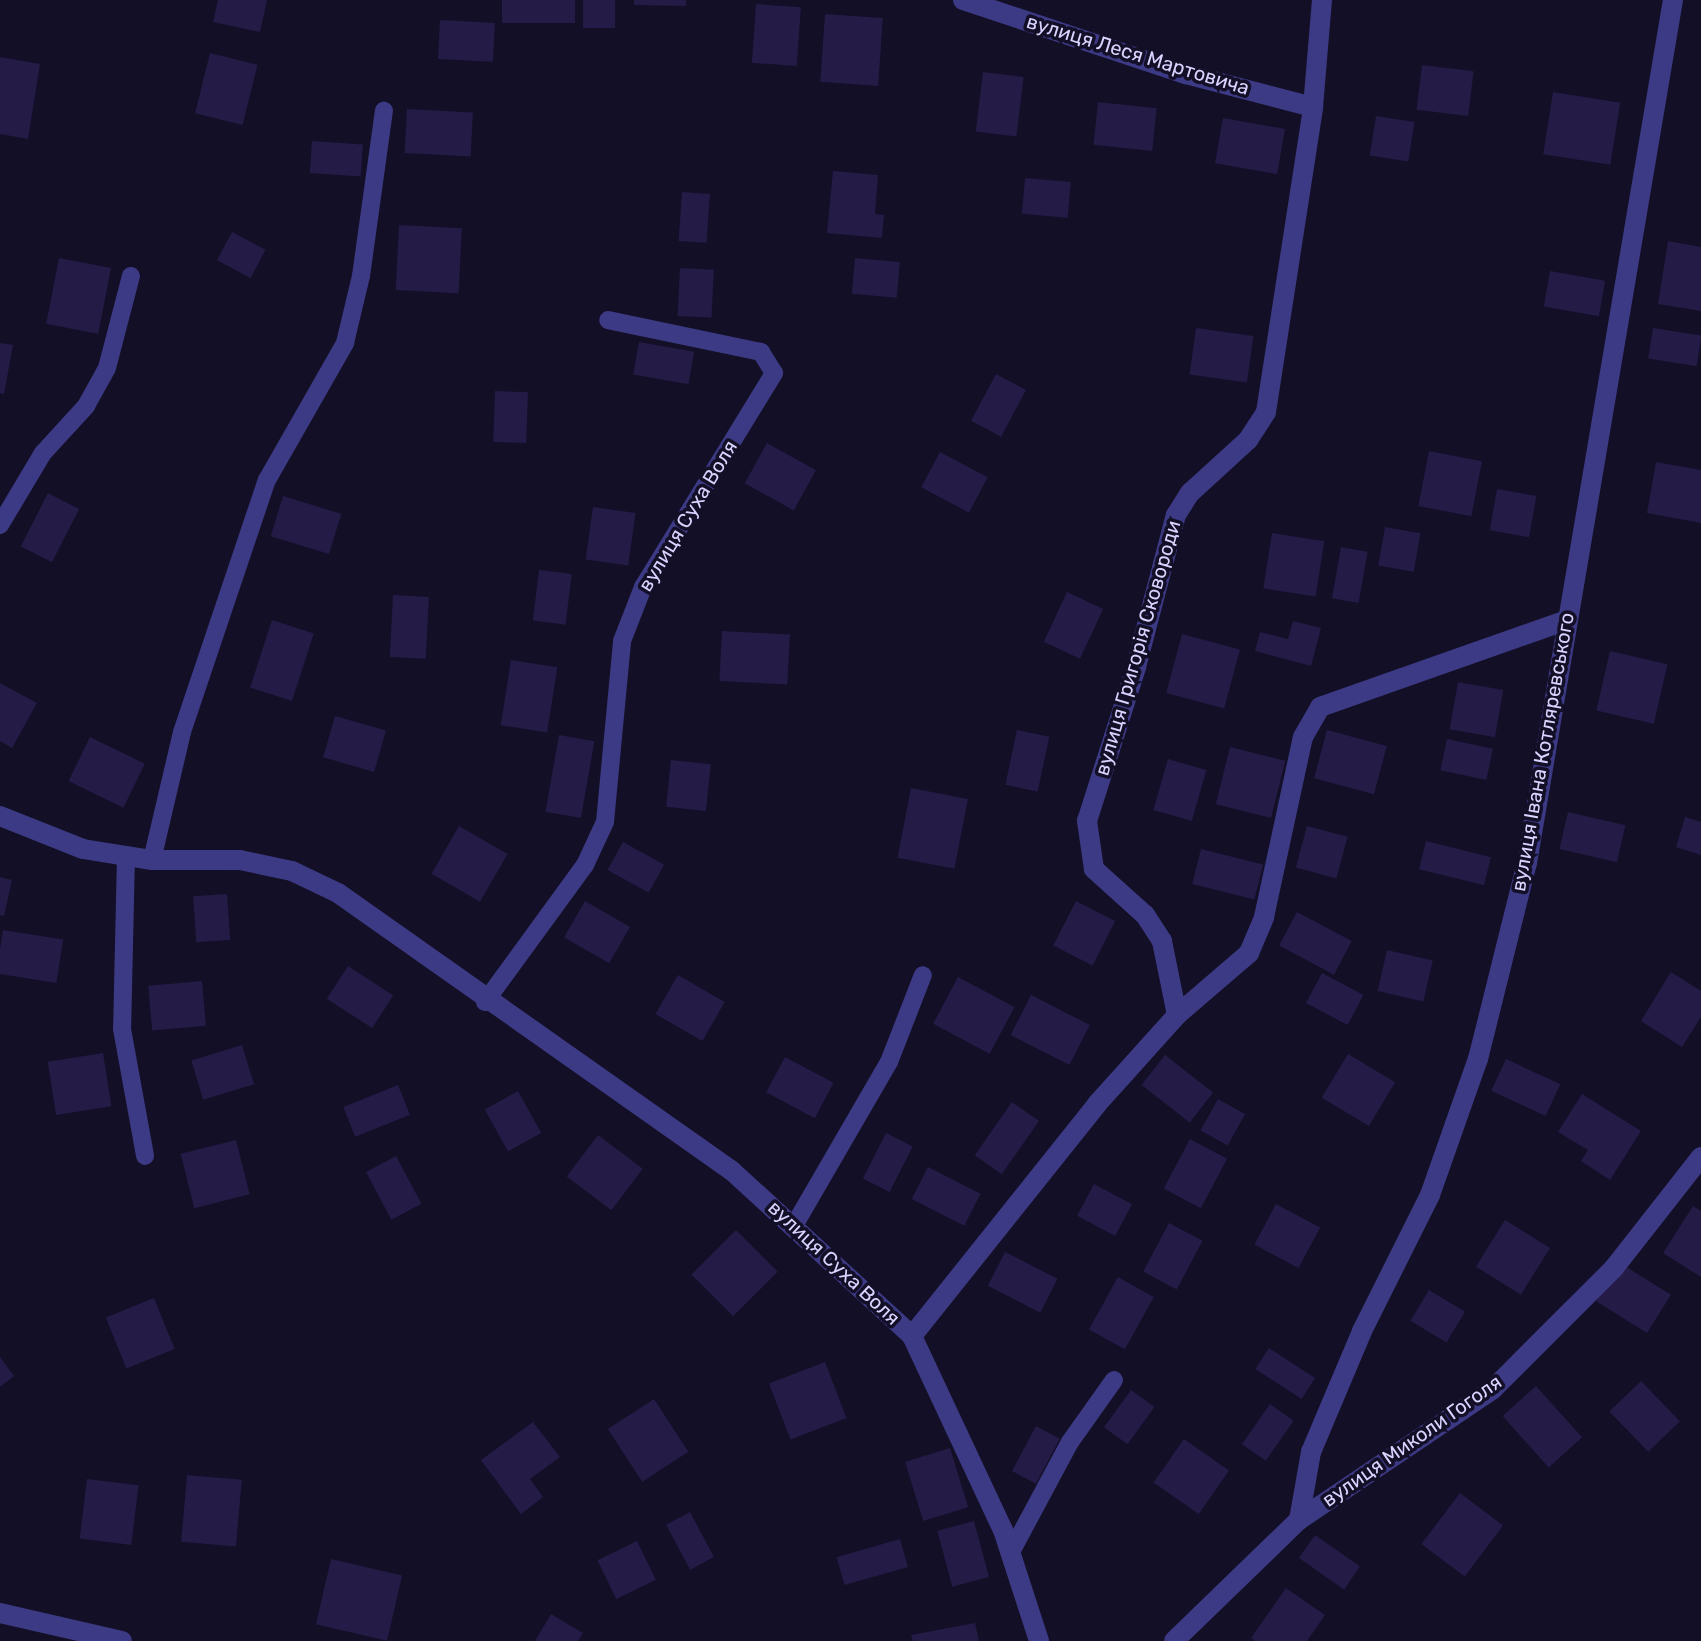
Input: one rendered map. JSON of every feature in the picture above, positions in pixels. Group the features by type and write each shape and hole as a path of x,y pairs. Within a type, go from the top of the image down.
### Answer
{"street":[{"name":"вулиця Леся Мартовича","path":"963,0 1186,74 1313,107"},
{"name":"вулиця Григорія Сковороди","path":"1177,1015 1162,941 1145,915 1094,869 1087,821 1136,667 1176,515 1190,493 1248,440 1266,412 1313,107 1322,0"},
{"name":"вулиця Івана Котляревського","path":"1299,1520 1311,1452 1362,1331 1430,1195 1478,1059 1527,863 1564,621 1673,0"},
{"path":"912,1336 1097,1104 1177,1015 1249,953 1264,917 1303,737 1320,707 1564,621"},
{"name":"вулиця Суха Воля","path":"0,816 83,849 152,860 240,860 292,871 338,893 485,1002 731,1170 795,1224 912,1336 1011,1552 1039,1641"},
{"name":"вулиця Миколи Гоголя","path":"1174,1641 1299,1520 1493,1389 1614,1268 1701,1157"},
{"path":"0,1613 122,1641"}],"lane":[{"path":"152,860 182,732 267,480 345,343 361,276 384,111"},
{"path":"0,525 43,453 86,406 107,368 131,276"},
{"name":"вулиця Суха Воля","path":"485,1002 585,865 605,822 622,641 643,587 774,373 761,352 608,320"},
{"path":"126,856 122,1029 145,1156"},
{"path":"795,1224 889,1062 923,975"},
{"path":"1011,1552 1070,1442 1114,1380"}],"building":[{"path":"218,0 267,0 260,32 213,22"},
{"path":"502,0 575,0 575,23 502,23"},
{"path":"583,0 615,0 615,28 583,28"},
{"path":"634,0 686,0 686,6 634,5"},
{"path":"756,4 801,7 797,66 752,63"},
{"path":"825,14 883,18 878,86 820,82"},
{"path":"440,20 495,23 493,62 438,59"},
{"path":"210,53 258,65 243,125 195,113"},
{"path":"0,57 40,64 28,139 0,134"},
{"path":"1422,65 1474,71 1468,116 1417,110"},
{"path":"983,72 1024,77 1016,137 976,132"},
{"path":"1553,92 1620,103 1610,165 1543,154"},
{"path":"1098,102 1157,108 1152,151 1094,145"},
{"path":"407,109 473,112 471,156 405,153"},
{"path":"1376,116 1415,122 1408,162 1370,156"},
{"path":"1223,118 1285,129 1277,174 1215,163"},
{"path":"312,141 363,145 361,176 310,173"},
{"path":"833,171 878,175 875,214 884,215 882,238 827,233"},
{"path":"1025,178 1071,182 1068,218 1022,214"},
{"path":"682,192 710,194 707,243 679,241"},
{"path":"399,225 462,228 459,293 396,290"},
{"path":"232,232 266,250 251,278 217,260"},
{"path":"1668,241 1701,247 1701,311 1658,304"},
{"path":"59,258 111,268 98,334 46,324"},
{"path":"855,258 900,262 897,298 852,294"},
{"path":"680,268 714,270 711,318 677,316"},
{"path":"1550,271 1605,281 1599,316 1544,306"},
{"path":"1196,328 1253,336 1247,383 1189,375"},
{"path":"1653,328 1701,336 1697,366 1648,359"},
{"path":"639,342 694,352 688,384 633,374"},
{"path":"0,343 13,345 4,394 0,393"},
{"path":"996,374 1026,390 1001,437 971,421"},
{"path":"495,391 528,392 526,443 493,442"},
{"path":"767,443 816,470 794,510 745,483"},
{"path":"1429,451 1482,461 1471,516 1418,506"},
{"path":"940,452 988,477 969,513 921,487"},
{"path":"1656,462 1701,470 1701,523 1647,513"},
{"path":"1497,489 1536,496 1529,537 1490,530"},
{"path":"48,493 79,509 52,562 21,546"},
{"path":"283,496 341,514 329,554 271,536"},
{"path":"593,507 636,513 628,565 586,559"},
{"path":"1385,527 1420,533 1414,572 1378,565"},
{"path":"1272,533 1324,541 1316,597 1263,588"},
{"path":"1341,547 1368,552 1359,603 1332,598"},
{"path":"539,570 572,574 566,625 533,621"},
{"path":"1067,592 1103,609 1080,659 1044,642"},
{"path":"393,595 429,597 426,659 390,657"},
{"path":"272,620 314,634 292,701 250,688"},
{"path":"1293,621 1321,628 1311,666 1255,651 1260,632 1288,639"},
{"path":"722,631 790,635 787,684 719,681"},
{"path":"1182,634 1240,650 1224,708 1166,693"},
{"path":"1610,651 1667,664 1654,724 1596,710"},
{"path":"511,660 557,667 547,733 501,725"},
{"path":"1458,682 1503,690 1495,737 1450,729"},
{"path":"0,683 37,703 12,748 0,741"},
{"path":"335,716 386,731 374,772 323,757"},
{"path":"1017,730 1049,737 1038,792 1005,785"},
{"path":"1327,730 1387,746 1374,794 1314,778"},
{"path":"559,735 594,741 581,818 545,812"},
{"path":"90,737 145,764 123,808 69,781"},
{"path":"1447,739 1493,749 1486,780 1440,770"},
{"path":"1230,747 1285,761 1271,818 1216,804"},
{"path":"1168,759 1206,770 1192,821 1153,810"},
{"path":"671,760 711,764 706,811 666,807"},
{"path":"911,788 968,799 954,869 897,858"},
{"path":"1568,812 1625,825 1617,862 1559,849"},
{"path":"1685,817 1701,822 1701,855 1676,847"},
{"path":"459,826 507,854 480,902 432,874"},
{"path":"1307,826 1348,837 1336,878 1296,868"},
{"path":"1426,841 1491,857 1484,885 1419,869"},
{"path":"623,842 664,865 649,893 607,870"},
{"path":"1201,849 1263,864 1254,899 1192,884"},
{"path":"0,877 12,880 4,916 0,915"},
{"path":"227,894 230,940 196,942 193,896"},
{"path":"585,901 630,927 609,963 564,937"},
{"path":"1076,901 1115,921 1093,966 1053,946"},
{"path":"1297,912 1352,941 1334,975 1279,946"},
{"path":"3,930 63,940 56,983 0,974"},
{"path":"1387,950 1433,961 1423,1001 1378,991"},
{"path":"348,966 393,995 372,1028 327,999"},
{"path":"1671,972 1701,991 1701,1017 1682,1047 1641,1021"},
{"path":"1322,973 1363,995 1348,1025 1306,1003"},
{"path":"678,975 725,1002 702,1041 656,1014"},
{"path":"958,977 1015,1007 990,1054 933,1024"},
{"path":"202,981 206,1026 152,1031 148,986"},
{"path":"1031,995 1090,1025 1069,1065 1011,1035"},
{"path":"242,1045 254,1084 203,1100 191,1060"},
{"path":"103,1053 111,1106 56,1115 48,1062"},
{"path":"1348,1054 1395,1082 1369,1126 1322,1098"},
{"path":"1165,1055 1213,1093 1190,1122 1142,1085"},
{"path":"785,1057 834,1083 815,1118 766,1092"},
{"path":"1506,1059 1560,1084 1546,1116 1491,1091"},
{"path":"398,1085 410,1115 355,1137 343,1107"},
{"path":"518,1091 541,1133 508,1151 485,1109"},
{"path":"1582,1094 1641,1131 1610,1180 1581,1161 1588,1150 1558,1132"},
{"path":"1218,1099 1245,1114 1228,1146 1201,1130"},
{"path":"1012,1102 1039,1121 1002,1174 975,1155"},
{"path":"886,1133 913,1147 890,1192 863,1178"},
{"path":"598,1135 643,1169 611,1210 567,1177"},
{"path":"1190,1139 1227,1159 1201,1208 1164,1188"},
{"path":"236,1140 250,1194 194,1208 181,1154"},
{"path":"396,1156 421,1204 391,1220 366,1172"},
{"path":"928,1167 981,1194 964,1226 912,1199"},
{"path":"1094,1184 1132,1204 1115,1236 1077,1216"},
{"path":"1276,1204 1320,1227 1299,1268 1254,1245"},
{"path":"1693,1206 1701,1211 1701,1277 1663,1253"},
{"path":"1505,1220 1550,1248 1521,1295 1476,1267"},
{"path":"1169,1223 1203,1241 1177,1289 1143,1272"},
{"path":"736,1230 778,1272 733,1316 691,1275"},
{"path":"1005,1252 1058,1279 1040,1313 988,1286"},
{"path":"1620,1263 1671,1295 1647,1333 1596,1301"},
{"path":"1118,1277 1154,1297 1125,1349 1089,1329"},
{"path":"1429,1290 1465,1312 1446,1342 1410,1321"},
{"path":"154,1298 175,1349 126,1368 106,1317"},
{"path":"1269,1348 1315,1378 1302,1399 1255,1369"},
{"path":"0,1357 14,1376 0,1387"},
{"path":"825,1362 847,1418 790,1440 769,1384"},
{"path":"1641,1381 1680,1421 1648,1452 1609,1412"},
{"path":"1536,1386 1582,1437 1549,1467 1503,1416"},
{"path":"1131,1390 1154,1407 1127,1444 1104,1427"},
{"path":"654,1399 688,1452 642,1482 608,1429"},
{"path":"1270,1404 1294,1421 1266,1461 1242,1444"},
{"path":"533,1422 560,1457 530,1479 543,1497 521,1514 481,1460"},
{"path":"1036,1426 1060,1439 1036,1484 1012,1471"},
{"path":"1184,1439 1229,1471 1199,1514 1154,1482"},
{"path":"950,1448 968,1507 923,1521 905,1462"},
{"path":"187,1475 242,1480 236,1547 181,1542"},
{"path":"87,1479 139,1485 131,1545 80,1539"},
{"path":"1460,1493 1503,1525 1465,1577 1421,1544"},
{"path":"690,1512 714,1557 690,1570 666,1525"},
{"path":"974,1521 989,1577 952,1587 937,1531"},
{"path":"1315,1535 1360,1567 1344,1589 1299,1558"},
{"path":"900,1539 908,1567 845,1585 837,1557"},
{"path":"637,1541 656,1580 616,1599 597,1560"},
{"path":"331,1559 402,1575 387,1641 316,1624"},
{"path":"1286,1588 1325,1615 1307,1641 1255,1641 1251,1638"},
{"path":"551,1614 583,1633 578,1641 535,1641"},
{"path":"975,1623 979,1641 913,1641 911,1635"}]}
